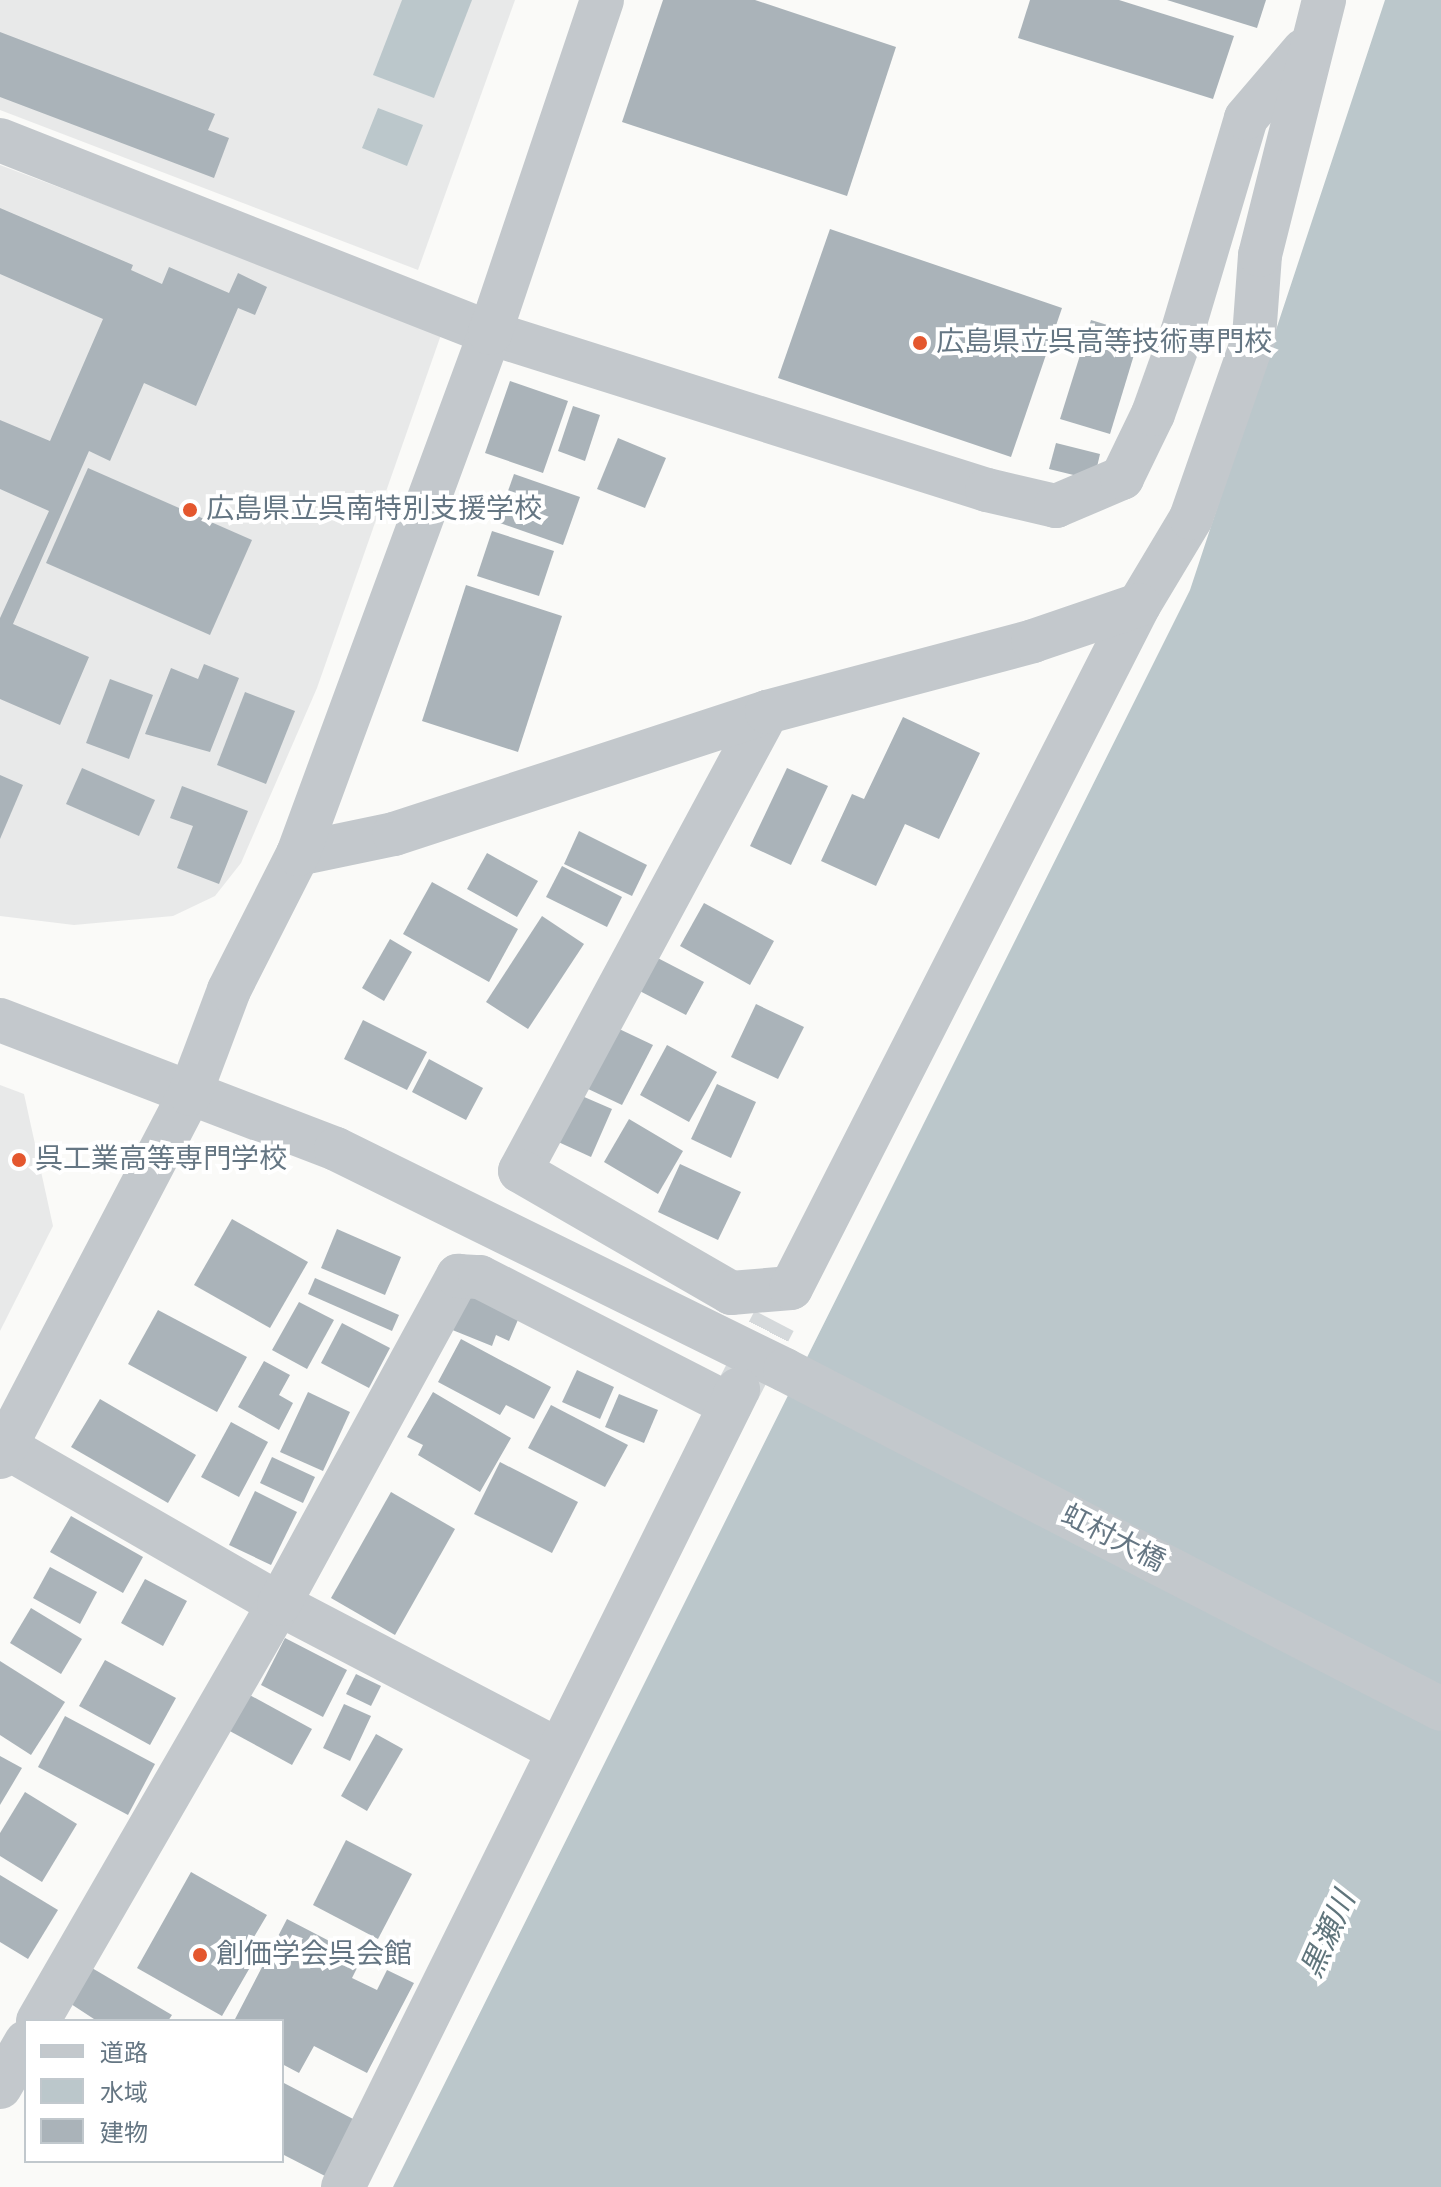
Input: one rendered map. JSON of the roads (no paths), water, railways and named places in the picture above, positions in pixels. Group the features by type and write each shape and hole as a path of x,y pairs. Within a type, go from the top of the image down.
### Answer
{"street":[{"path":"558,1750 279,1604 3,1452 190,1094 229,990 298,854 490,333 602,0"},
{"path":"767,712 520,1171 731,1293 782,1304 1139,605 1191,518 1254,337 1260,255 1309,45 1324,0"},
{"path":"0,140 490,333 987,490 1056,506 1122,478 1153,414 1182,333 1246,118 1309,45"},
{"path":"298,854 394,834 767,712 1033,641 1139,605"},
{"name":"虹村大橋","path":"0,1020 336,1149 785,1370 1441,1709"},
{"path":"39,2019 279,1604 458,1276 480,1277 734,1397 343,2187"},
{"path":"0,2087 24,2045"}],"water":[{"path":"402,0 472,0 434,98 373,75"},
{"name":"黒瀬川","path":"1385,0 1441,0 1441,2187 393,2187 1190,590"},
{"path":"378,108 423,125 407,166 362,148"}],"tunnel":[{"path":"738,1390 774,1321"}],"place":[{"name":"広島県立呉高等技術専門校","path":"920,343"},
{"name":"広島県立呉南特別支援学校","path":"190,510"},
{"name":"呉工業高等専門学校","path":"19,1160"},
{"name":"創価学会呉会館","path":"200,1955"}]}
